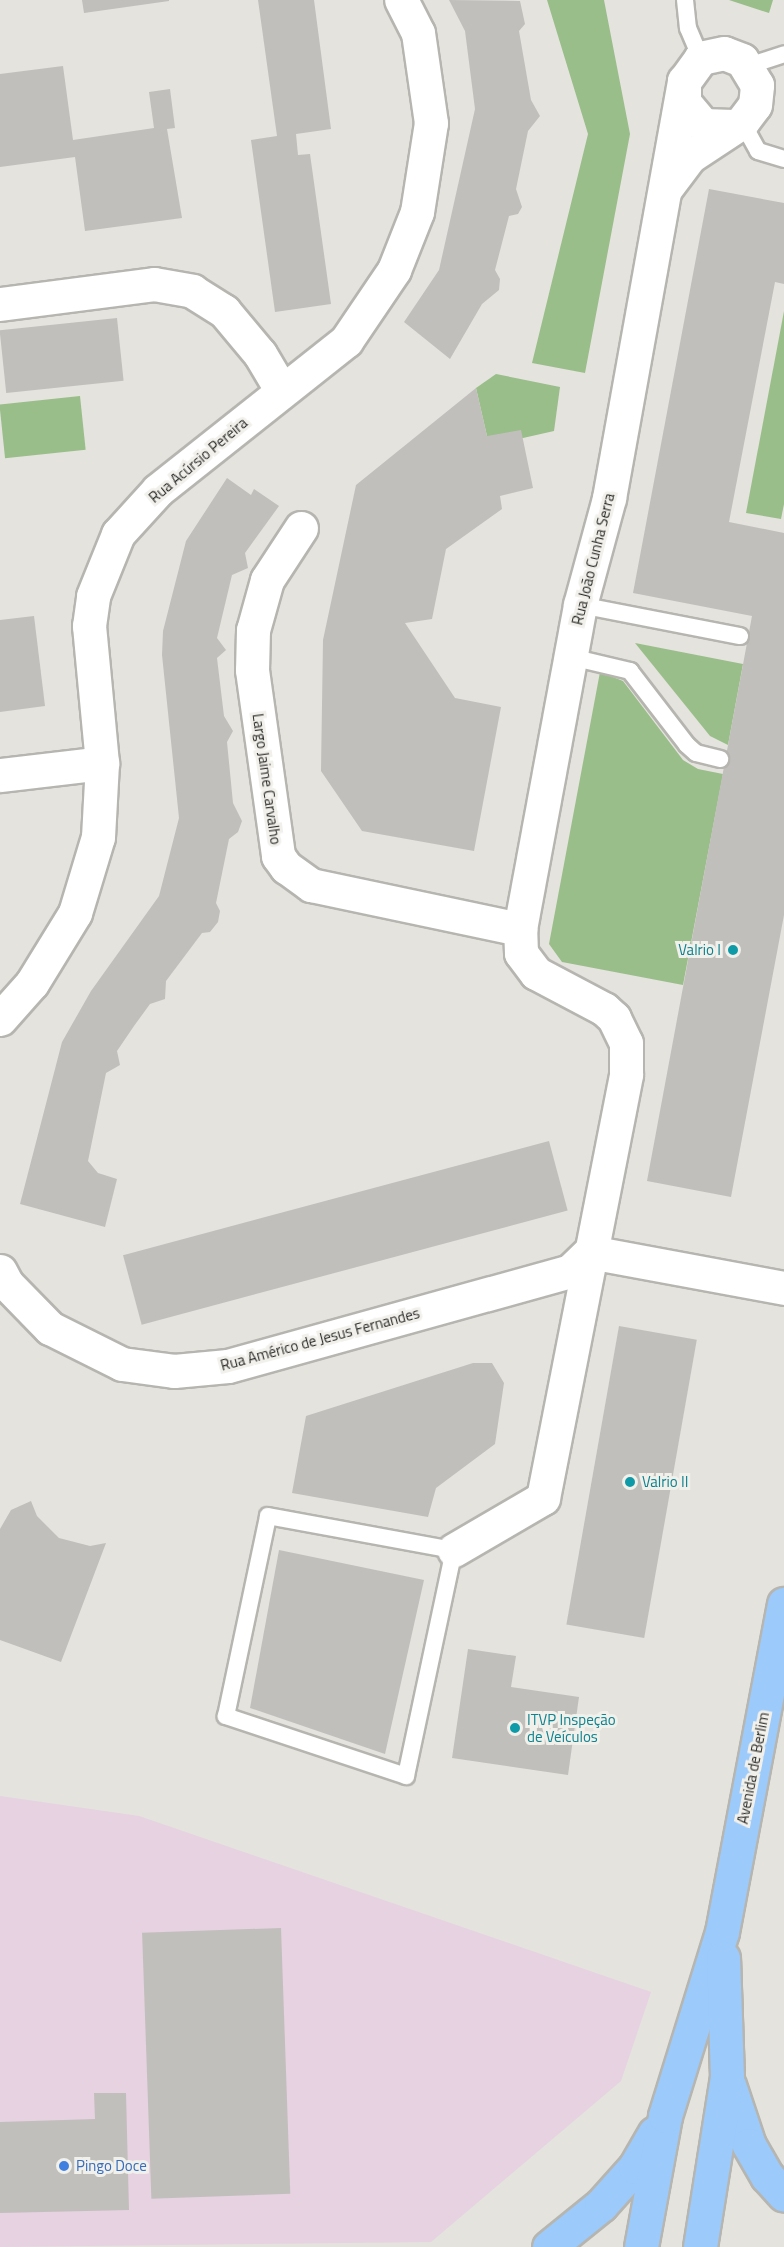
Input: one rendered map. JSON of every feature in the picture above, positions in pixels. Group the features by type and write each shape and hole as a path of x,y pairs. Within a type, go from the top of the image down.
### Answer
{"main road":[{"name":"Avenida de Berlim","path":"641,2247 666,2116 722,1932 784,1604"},
{"name":"Avenida de Berlim","path":"700,2247 727,2077 722,1932"},
{"path":"727,2077 749,2145 767,2176 784,2195"},
{"path":"549,2247 601,2205 635,2167 666,2116"}],"street":[{"name":"Rua Acúrsio Pereira","path":"0,1019 32,983 75,913 98,837 102,763 89,626 93,596 118,534 158,490 346,341 394,270 417,212 431,123 418,33 401,0"},
{"path":"737,124 713,128 695,119 684,102 693,70 723,53 748,66"},
{"name":"Rua João Cunha Serra","path":"665,189 689,157 737,124 755,105 757,95 754,75 748,66"},
{"name":"Rua João Cunha Serra","path":"520,929 580,605 609,498 665,189 693,70"},
{"path":"0,304 154,284 192,291 224,311 260,354 282,391"},
{"name":"Largo Jaime Carvalho","path":"301,528 267,580 253,630 252,670 278,856 286,867 311,885 520,929"},
{"path":"0,775 102,763"},
{"path":"454,1550 543,1498 626,1074 626,1043 622,1029 604,1009 531,968 521,953 520,929"},
{"path":"590,1252 784,1288"},
{"name":"Rua Américo de Jesus Fernandes","path":"0,1271 7,1284 50,1328 122,1364 174,1371 228,1366 570,1271 590,1252"}],"lane":[{"path":"685,0 693,70"},
{"path":"748,66 784,54"},
{"path":"737,124 758,150 784,159"},
{"path":"580,605 740,636"},
{"path":"571,657 630,671 687,745 696,753 720,759"},
{"path":"268,1516 454,1550 406,1776 226,1716 268,1516"}],"shaded area":[{"path":"0,1796 139,1816 651,1992 621,2081 431,2242 0,2247"}],"green space":[{"path":"547,0 604,0 630,134 585,373 532,363 588,134"},
{"path":"729,0 773,0 769,13"},
{"path":"784,311 784,504 781,519 746,513"},
{"path":"496,374 560,387 554,431 523,438 487,436 476,388"},
{"path":"80,396 86,450 5,458 0,404"},
{"path":"635,643 743,664 728,745 710,736"},
{"path":"600,672 623,681 683,760 698,769 723,774 683,985 562,962 549,944"}],"building":[{"path":"82,0 169,0 169,1 84,13"},
{"path":"258,0 314,0 331,129 296,134 298,155 310,154 331,304 275,312 251,140 277,136"},
{"path":"449,0 520,1 525,24 519,31 531,100 540,116 528,131 516,189 522,207 518,214 509,216 495,270 500,279 499,290 482,304 450,359 404,322 439,270 475,109 465,31"},
{"path":"63,66 73,140 154,128 149,92 170,89 175,128 167,129 182,218 85,231 75,157 0,167 0,74"},
{"path":"709,189 784,203 784,284 775,282 729,522 784,533 784,915 731,1197 647,1181 752,616 633,593"},
{"path":"117,318 124,381 6,393 0,330"},
{"path":"476,388 487,436 521,430 533,488 500,496 502,509 446,549 432,619 405,623 455,698 501,707 474,851 362,831 321,771 323,640 356,485"},
{"path":"227,478 251,495 254,489 279,506 245,553 248,568 232,575 217,638 226,650 217,658 224,716 233,731 227,742 233,803 242,821 238,832 229,839 216,903 220,911 218,922 210,932 202,933 166,981 165,999 150,1004 117,1051 120,1065 106,1073 88,1161 98,1173 117,1179 105,1227 20,1204 62,1042 91,991 159,896 179,818 162,655 163,631 186,541"},
{"path":"34,616 45,706 0,712 0,620"},
{"path":"549,1141 568,1211 142,1325 123,1255"},
{"name":"Valrio II","path":"619,1326 697,1340 644,1638 566,1624"},
{"path":"473,1363 492,1363 504,1383 495,1444 436,1488 428,1517 292,1493 306,1416"},
{"path":"31,1501 37,1516 59,1538 90,1546 106,1543 61,1662 0,1640 0,1529 11,1510"},
{"path":"279,1550 424,1580 385,1754 250,1708"},
{"name":"ITVP Inspeção de Veículos","path":"468,1649 516,1656 511,1687 579,1697 568,1775 452,1758"},
{"path":"281,1928 290,2194 151,2199 142,1933"},
{"name":"Pingo Doce","path":"94,2093 126,2093 129,2210 0,2213 0,2122 95,2119"}],"place":[{"name":"Valrio I","path":"733,950"},
{"name":"Valrio II","path":"630,1482"},
{"name":"ITVP Inspeção de Veículos","path":"515,1728"},
{"name":"Pingo Doce","path":"64,2166"}]}
